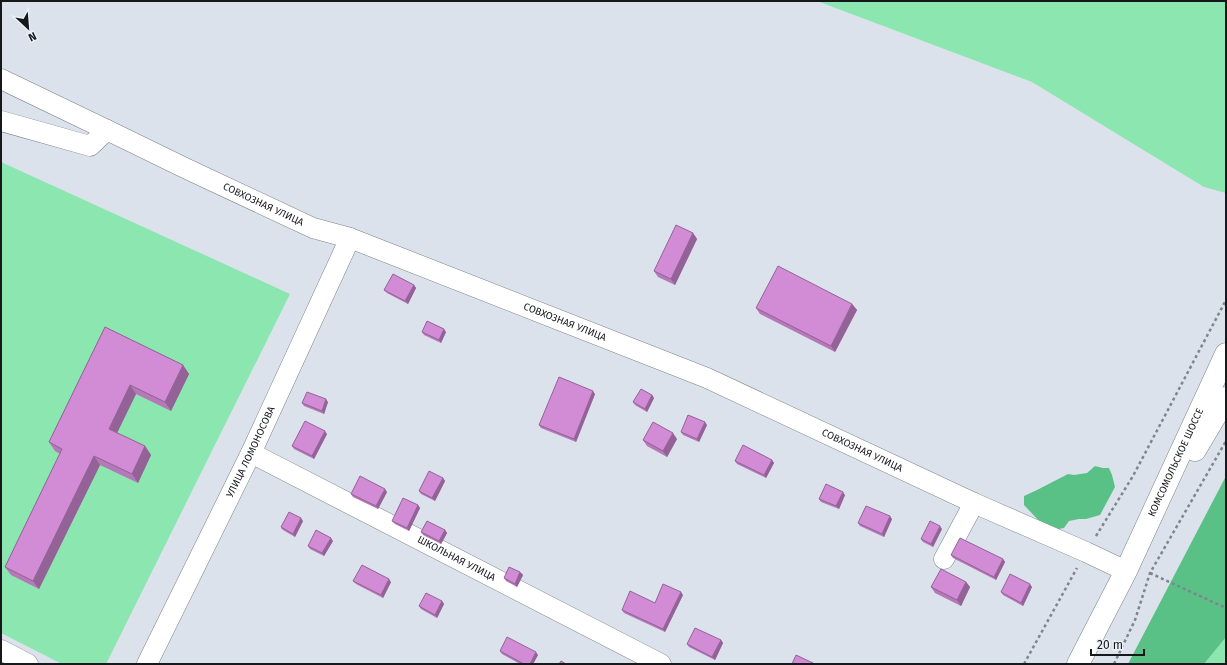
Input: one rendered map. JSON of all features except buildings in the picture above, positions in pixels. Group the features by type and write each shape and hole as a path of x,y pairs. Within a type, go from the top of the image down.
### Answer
{"main road":[{"name":"КОМСОМОЛЬСКОЕ ШОССЕ","path":"1078,664 1126,571 1226,354"},
{"name":"КОМСОМОЛЬСКОЕ ШОССЕ","path":"1126,571 1226,398"}],"street":[{"name":"СОВХОЗНАЯ УЛИЦА","path":"1,79 313,228 350,238 707,378 974,503 1126,571"},
{"path":"1,121 90,146 107,130"},
{"name":"УЛИЦА ЛОМОНОСОВА","path":"147,664 251,453 350,238"},
{"name":"ШКОЛЬНАЯ УЛИЦА","path":"251,453 661,664"},
{"path":"944,560 974,503"},
{"path":"1,650 28,664"}],"path":[{"path":"1024,664 1086,552 1133,476 1226,300"},
{"path":"1114,664 1135,620 1150,574 1226,442"},
{"path":"1150,574 1226,608"}],"green space":[{"path":"817,1 1226,1 1226,193 1204,187 1032,82"},
{"path":"1,162 290,294 106,664 62,664 1,633"},
{"path":"1095,466 1109,468 1115,487 1100,515 1086,519 1069,521 1064,528 1053,530 1043,525 1024,505 1024,496 1068,474 1074,475 1087,473"},
{"path":"1226,476 1226,637 1204,664 1128,664"},
{"path":"1226,637 1226,664 1204,664"}]}
